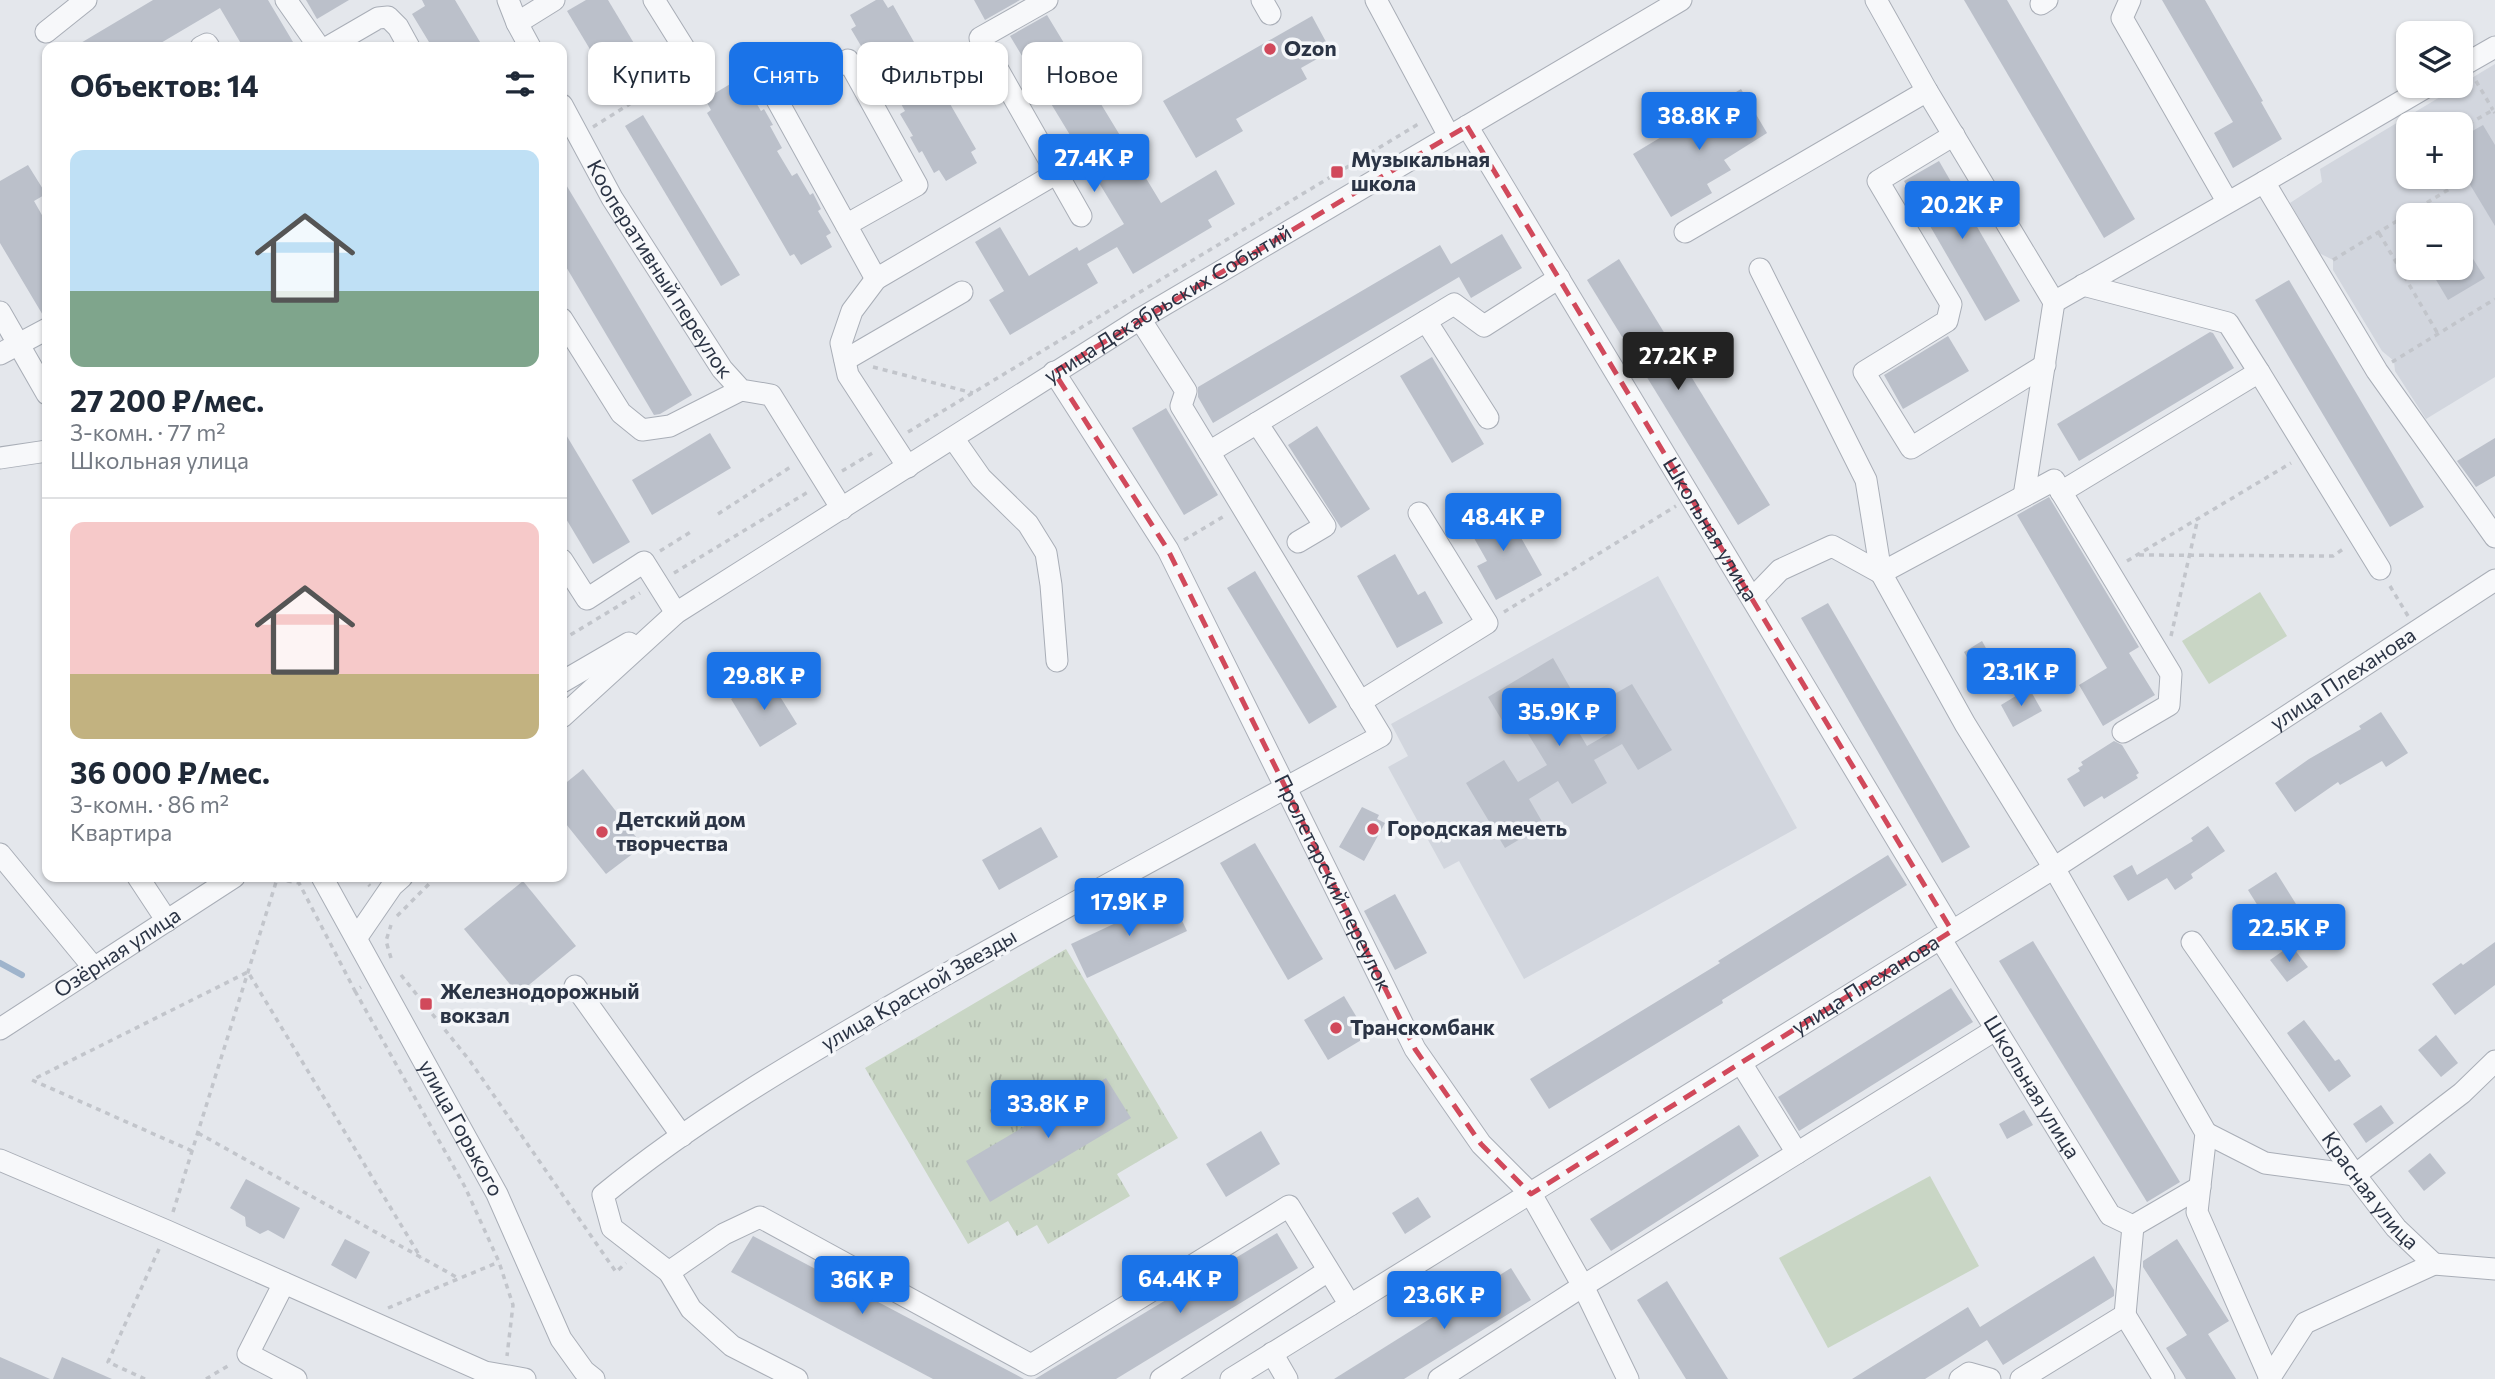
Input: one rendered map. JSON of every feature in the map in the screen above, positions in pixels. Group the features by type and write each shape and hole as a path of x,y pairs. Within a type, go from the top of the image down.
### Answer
{"street":[{"path":"46,32 86,0"},
{"path":"286,0 315,42"},
{"path":"508,0 527,42"},
{"path":"517,23 554,0"},
{"path":"1047,0 980,38 1082,216"},
{"name":"Школьная улица","path":"1376,0 1437,113 1458,131 1559,278 1753,598 1946,935 1995,1030 2110,1215 2133,1226"},
{"name":"улица Декабрьских Событий","path":"567,679 670,617 1139,320 1681,0"},
{"path":"1876,0 1927,91 2054,302 2024,496"},
{"path":"2130,0 2122,18 2227,201"},
{"path":"664,4 683,42"},
{"path":"337,42 378,18 388,17 398,27 406,42"},
{"path":"2473,59 2495,47"},
{"path":"846,225 917,186 848,60 777,100 846,225 876,279"},
{"path":"1685,232 1927,91"},
{"path":"2054,302 2408,98"},
{"name":"Кооперативный переулок","path":"567,115 612,198 722,369 741,390"},
{"path":"1954,135 1878,181 1951,304 1947,321 1864,372 1911,448 2045,365"},
{"path":"908,467 848,375 841,343 852,312 876,279 1057,173"},
{"path":"2264,182 2377,371 2495,537"},
{"path":"1760,269 1866,480 1881,573 1965,724 2054,868 2206,1133 2264,1163 2355,1175 2462,1093 2495,1061"},
{"path":"1209,452 1454,304 1484,326 1559,278"},
{"path":"2083,285 2228,323 2380,569"},
{"path":"845,360 962,292"},
{"path":"0,312 9,350 42,388"},
{"path":"1139,320 1186,391 1181,406 1360,702 1487,623 1419,513"},
{"path":"1426,321 1488,418"},
{"path":"9,350 42,332"},
{"name":"Кооперативный переулок","path":"567,335 621,413 642,430 670,426 741,390 771,395 842,509"},
{"name":"Пролетарский переулок","path":"1054,372 1168,550 1415,1049 1481,1144 1531,1194 1583,1286 1628,1379"},
{"path":"2061,492 2259,372"},
{"path":"1257,424 1325,526 1298,542"},
{"path":"953,438 981,478 1028,524 1046,553 1056,661"},
{"path":"0,458 42,452"},
{"path":"1881,573 2054,480 2171,674 2169,705 2123,732"},
{"path":"1753,598 1780,570 1832,546 1881,573"},
{"path":"567,568 587,599 644,562 657,583 670,617"},
{"name":"улица Плеханова","path":"1231,1379 2054,868 2495,579"},
{"name":"улица Декабрьских Событий","path":"567,712 670,617"},
{"name":"улица Красной Звезды","path":"641,1250 612,1228 603,1195 648,1159 779,1071 978,955 1381,736 1360,702"},
{"path":"0,854 93,968"},
{"path":"141,882 167,921"},
{"name":"Озёрная улица","path":"0,1029 226,882"},
{"name":"улица Горького","path":"325,882 497,1194 561,1339 584,1371 594,1379"},
{"path":"357,937 396,882"},
{"name":"Красная улица","path":"2192,942 2355,1175 2396,1228 2434,1264 2305,1322 2269,1377"},
{"path":"575,986 682,1136"},
{"path":"1438,1379 1995,1030"},
{"path":"1741,1063 1797,1153"},
{"path":"2206,1133 2197,1212 2269,1377"},
{"path":"0,1160 485,1372 515,1377"},
{"path":"2164,1379 2125,1315 2133,1226 2200,1187"},
{"path":"669,1272 724,1234 760,1217 1031,1365 1289,1206 1350,1305"},
{"path":"641,1250 669,1272 691,1309 732,1346 797,1379"},
{"path":"2434,1264 2495,1269"},
{"path":"1161,1379 1328,1270"},
{"path":"284,1283 247,1354 296,1379"},
{"path":"2021,1379 2125,1315"},
{"path":"1272,1353 1287,1379"},
{"path":"1960,1379 1969,1373 1990,1379"}],"path":[{"path":"2473,80 2494,111 2473,122"},
{"path":"578,136 628,105"},
{"path":"567,637 1437,113"},
{"path":"2317,270 2449,189"},
{"path":"2378,232 2438,334"},
{"path":"2377,371 2495,299"},
{"path":"845,360 973,393"},
{"path":"2109,571 2308,453"},
{"path":"718,514 809,456"},
{"path":"1487,623 1691,496"},
{"path":"1168,550 1241,506"},
{"path":"2165,663 2198,519"},
{"path":"644,562 694,530"},
{"path":"2137,555 2333,556 2360,538"},
{"path":"2380,569 2409,618"},
{"path":"145,1379 108,1362 167,1231 275,882"},
{"path":"294,882 299,883 355,991 465,1187 499,1262 513,1305 515,1377"},
{"path":"431,882 393,921 386,941 394,967 470,1061 616,1272 641,1250"},
{"path":"192,1151 33,1080 248,972"},
{"path":"248,972 421,1258"},
{"path":"355,991 379,976"},
{"path":"198,1133 458,1278"},
{"path":"362,1318 499,1262"},
{"path":"206,1379 247,1354"}],"highlighted area":[{"path":"1467,126 1952,931 1531,1194 1481,1144 1415,1049 1168,550 1054,372"}],"shaded area":[{"path":"2495,64 2495,377 2426,419 2395,371 2394,361 2382,351 2333,270 2333,260 2319,253 2290,203 2322,182 2320,169 2396,123 2396,189 2473,189 2473,112 2415,112 2438,98 2473,98 2473,77"},
{"path":"1658,576 1797,828 1524,979 1459,861 1444,869 1388,767 1408,756 1391,724"}],"green space":[{"path":"2260,592 2287,636 2209,684 2182,641"},
{"path":"1066,949 1178,1138 1117,1174 1130,1196 1048,1244 1037,1225 1017,1236 1008,1221 968,1244 865,1068"},
{"path":"1930,1176 1979,1266 1828,1348 1779,1258"}],"building":[{"path":"153,0 268,0 293,42 240,42 220,8 162,42 82,42"},
{"path":"306,0 349,0 317,19"},
{"path":"422,0 455,0 480,42 429,42 412,14 425,6"},
{"path":"586,0 608,0 633,42 588,42 588,46 567,11"},
{"path":"876,0 883,0 888,8 893,5 914,42 859,42 851,29 856,26 850,15"},
{"path":"974,0 1020,0 985,20"},
{"path":"1964,0 2007,0 2135,219 2104,238"},
{"path":"2162,0 2205,0 2282,139 2233,168 2214,133 2233,122"},
{"path":"1047,15 1063,42 1022,42 1022,56 1010,36"},
{"path":"1312,16 1331,51 1301,68 1307,79 1236,119 1243,131 1196,158 1163,101"},
{"path":"729,85 729,105 757,105 761,111 764,109 782,148 777,151 792,176 797,173 810,195 813,193 821,209 818,211 831,233 826,236 832,247 801,265 794,254 790,256 707,113 711,110 708,105 715,105 715,93"},
{"path":"1741,89 1767,133 1724,160 1731,170 1707,184 1712,193 1671,217 1633,154"},
{"path":"902,105 951,105 976,149 971,152 977,163 946,181 939,170 934,173 922,151 919,153 910,137 913,136 900,114 905,111"},
{"path":"1052,105 1102,105 1161,203 1216,170 1235,204 1208,220 1212,227 1133,274 1117,247 1087,264 1098,283 1010,335 989,300 1004,291 975,242 1000,227 1029,276 1077,247 1079,251 1124,224"},
{"path":"643,115 740,275 721,286 625,126"},
{"path":"2483,125 2495,145 2495,226 2473,189 2473,131"},
{"path":"1939,161 2020,301 1985,321 1904,181"},
{"path":"28,165 42,188 42,196 34,201 42,215 42,314 0,243 0,181"},
{"path":"567,186 692,395 654,415 567,268"},
{"path":"1502,234 1522,268 1471,298 1459,277 1213,423 1198,397 1198,387 1440,245 1451,264"},
{"path":"1619,259 1770,505 1738,525 1587,280"},
{"path":"2473,259 2485,278 2448,300 2436,280 2473,280"},
{"path":"2289,280 2424,507 2390,527 2255,300"},
{"path":"2210,332 2234,368 2079,461 2057,424"},
{"path":"1948,336 1969,371 1903,409 1884,375"},
{"path":"1432,357 1484,444 1452,463 1400,376"},
{"path":"1166,408 1218,495 1184,515 1132,428"},
{"path":"1317,426 1370,509 1341,528 1288,445"},
{"path":"710,433 731,468 652,515 632,480"},
{"path":"567,436 630,542 593,564 567,520"},
{"path":"2495,438 2495,476 2476,487 2457,461"},
{"path":"2049,497 2139,647 2129,653 2155,695 2103,726 2079,685 2107,668 2017,515"},
{"path":"1502,504 1542,575 1496,600 1477,566 1487,561 1466,524"},
{"path":"1395,554 1418,595 1425,591 1443,623 1397,648 1357,576"},
{"path":"1255,571 1337,707 1309,724 1227,588"},
{"path":"1828,603 1970,847 1942,863 1801,618"},
{"path":"1982,641 1997,668 1979,678 1964,652"},
{"path":"1553,658 1572,691 1559,699 1587,746 1613,731 1597,704 1632,684 1672,750 1638,770 1622,744 1594,760 1607,783 1572,804 1558,781 1529,799 1544,825 1505,848 1466,783 1504,760 1518,782 1547,765 1522,724 1509,732 1488,697"},
{"path":"768,677 797,724 760,747 731,699"},
{"path":"2029,688 2042,711 2013,727 2001,705"},
{"path":"2381,712 2408,753 2386,767 2382,761 2340,785 2338,782 2295,812 2275,783 2309,759 2361,729 2359,726"},
{"path":"2114,741 2122,745 2139,773 2136,775 2138,778 2104,799 2102,796 2084,807 2067,779 2080,771 2078,768 2083,765 2081,762"},
{"name":"Детский дом творчества","path":"583,769 643,846 606,874 567,825 567,782"},
{"path":"1362,807 1379,815 1377,819 1385,823 1364,861 1339,847"},
{"path":"2208,826 2225,851 2191,874 2193,878 2175,890 2167,878 2128,901 2113,876 2132,865 2137,875 2193,841 2191,838"},
{"path":"1041,827 1058,857 999,890 982,860"},
{"path":"1255,843 1323,959 1288,980 1220,863"},
{"path":"1888,855 1907,885 1722,1000 1723,1003 1549,1109 1530,1079 1720,963 1718,961"},
{"path":"2276,872 2296,904 2268,922 2248,890"},
{"path":"524,882 576,946 518,994 464,929"},
{"path":"1395,894 1427,953 1395,970 1364,911"},
{"path":"1171,897 1187,931 1087,978 1071,944"},
{"path":"2033,941 2180,1182 2147,1202 1999,961"},
{"path":"2495,942 2495,985 2455,1015 2432,984"},
{"path":"2291,945 2308,967 2287,982 2270,960"},
{"path":"1951,988 1973,1022 1799,1131 1778,1097"},
{"name":"Транскомбанк","path":"1344,996 1368,1036 1328,1060 1304,1020"},
{"path":"2304,1020 2335,1061 2339,1059 2351,1076 2329,1092 2287,1033"},
{"path":"2436,1035 2458,1063 2441,1077 2418,1050"},
{"path":"1106,1078 1131,1118 990,1202 966,1161"},
{"path":"2381,1105 2394,1123 2366,1143 2353,1124"},
{"path":"2024,1110 2033,1125 2007,1139 1999,1124"},
{"path":"1739,1125 1759,1156 1611,1251 1590,1219"},
{"path":"1261,1131 1280,1164 1226,1197 1206,1164"},
{"path":"2430,1153 2446,1173 2424,1191 2408,1171"},
{"path":"246,1179 300,1208 284,1239 268,1230 260,1234 246,1226 245,1217 230,1208"},
{"path":"1418,1197 1431,1217 1405,1234 1392,1213"},
{"path":"1277,1233 1298,1268 1116,1379 1035,1379"},
{"path":"753,1236 1024,1379 933,1379 731,1272"},
{"path":"345,1239 370,1252 356,1279 331,1265"},
{"path":"2177,1239 2229,1321 2208,1334 2236,1379 2186,1379 2166,1348 2187,1335 2143,1267 2143,1261"},
{"path":"2094,1256 2114,1290 2114,1296 2003,1365 1987,1340 1925,1379 1852,1379 1968,1307 1980,1327"},
{"path":"1511,1268 1531,1300 1404,1379 1334,1379"},
{"path":"1667,1281 1728,1379 1686,1379 1637,1300"},
{"path":"0,1357 50,1379 0,1379"},
{"path":"62,1357 112,1379 53,1379"}],"waterway":[{"path":"0,963 22,975"}],"place":[{"name":"Ozon","path":"1270,49"},
{"name":"Музыкальная школа","path":"1337,172"},
{"name":"Городская мечеть","path":"1373,829"},
{"name":"Детский дом творчества","path":"602,832"},
{"name":"Железнодорожный вокзал","path":"426,1004"},
{"name":"Транскомбанк","path":"1336,1028"}]}
